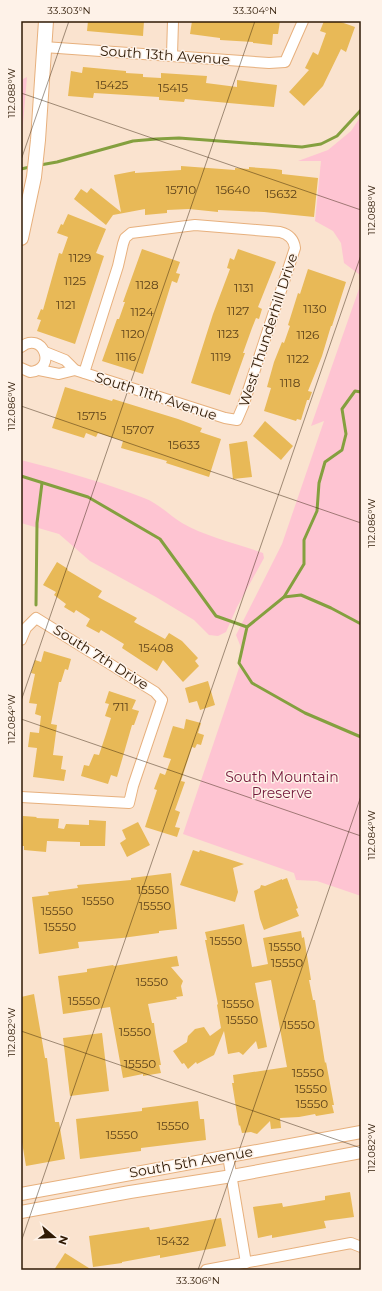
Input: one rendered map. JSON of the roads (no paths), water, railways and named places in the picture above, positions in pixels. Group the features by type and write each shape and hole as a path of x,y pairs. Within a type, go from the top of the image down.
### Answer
{"main road":[{"path":"21,238 34,177 46,21"}],"street":[{"path":"172,55 174,21"},
{"name":"South 13th Avenue","path":"44,47 269,63 285,62 303,21"},
{"name":"West Thunderhill Drive","path":"80,372 118,266 124,238 131,234 195,225 285,233 292,239 295,248 243,406 237,420"},
{"name":"South 11th Avenue","path":"21,347 27,344 36,344 45,352 65,360 80,372 225,418 237,420"},
{"path":"39,370 44,364 46,356 45,352"},
{"name":"South 11th Avenue","path":"21,368 30,372 39,370 59,374 80,372"},
{"name":"South 7th Drive","path":"21,640 26,628 36,618 155,692 162,700 129,802 21,797"},
{"name":"South 5th Avenue","path":"21,1194 361,1132"},
{"name":"South 5th Avenue","path":"21,1212 130,1192 232,1176 361,1152"},
{"path":"228,1156 246,1263"},
{"path":"206,1270 351,1243 361,1247"}],"waterway":[{"path":"40,165 57,162 133,141 156,139 179,138 302,147 321,144 337,136 361,110"},
{"path":"21,169 30,167"},
{"path":"284,597 304,564 304,540 317,511 319,483 325,462 342,450 346,434 342,409 355,391 361,392"},
{"path":"21,476 88,497 160,539 216,616 247,627 239,663 252,683 305,713 361,737"},
{"path":"36,605 37,523 42,483"},
{"path":"247,627 284,597 301,595 331,608 361,624"}],"park label":[{"name":"South Mountain Preserve","path":"282,786"}]}
